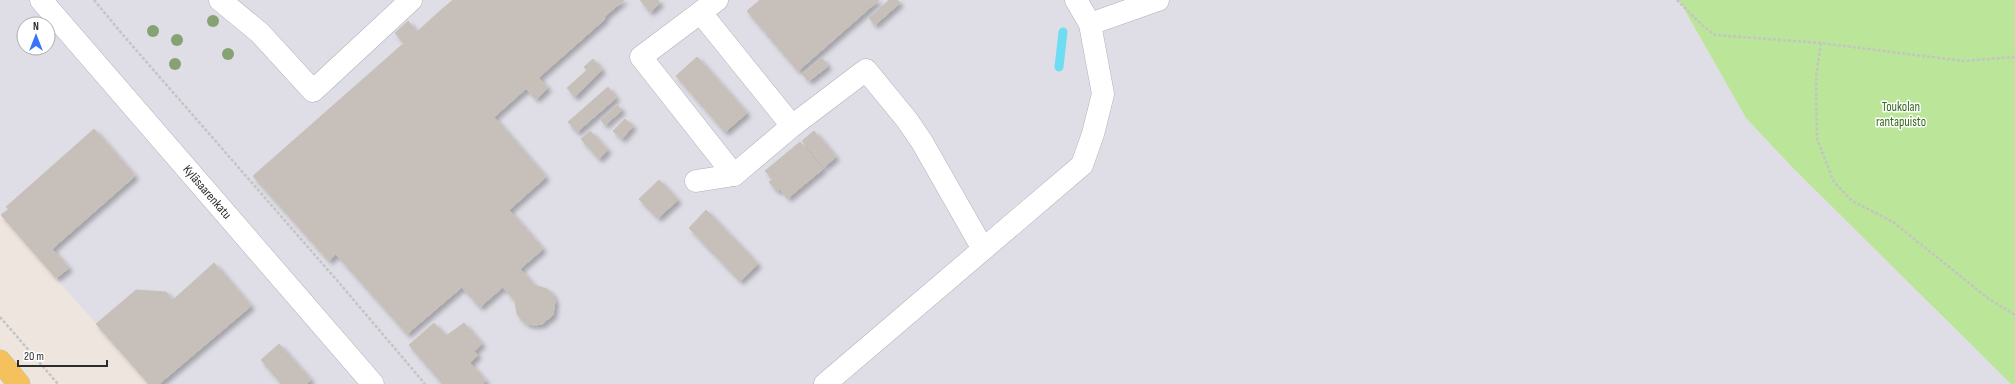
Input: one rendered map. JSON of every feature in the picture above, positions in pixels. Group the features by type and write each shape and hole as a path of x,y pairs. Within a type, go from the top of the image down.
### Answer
{"main road":[{"path":"0,361 19,384"}],"street":[{"path":"220,0 260,33 313,91 411,0"},
{"path":"825,384 1082,165 1093,134 1103,94 1090,24 1076,0"},
{"path":"1090,24 1158,0"},
{"name":"Kyläsaarenkatu","path":"46,2 224,214 373,384"},
{"path":"734,175 641,57 709,6 792,126"},
{"path":"696,181 734,175 792,126 866,70 911,126 983,249"}],"path":[{"path":"94,0 122,35 341,285 425,384"},
{"path":"1678,0 1704,27 1715,35 1820,43 1963,61 2015,57"},
{"path":"1820,43 1816,76 1817,139 1834,182 1852,201 1893,222 1989,299 2015,315"},
{"path":"0,317 58,384"}],"shaded area":[{"path":"0,0 1679,0 1746,118 1792,167 2011,384 149,384 0,214"}],"green space":[{"name":"Toukolan rantapuisto","path":"1679,0 2015,0 2015,384 2011,384 1792,167 1746,118"}],"building":[{"path":"453,0 624,0 604,17 605,19 494,117 546,177 509,210 543,249 520,269 534,285 547,289 552,294 555,301 553,315 542,324 528,324 517,314 515,301 503,287 480,307 462,287 407,334 336,254 329,261 253,176 404,43 395,33 408,21 417,32 419,30 459,76 481,56 441,10"},
{"path":"640,0 658,0 660,3 650,12"},
{"path":"760,0 879,0 798,71 747,11"},
{"path":"889,0 897,0 900,3 875,25 869,18"},
{"path":"441,10 481,56 459,76 419,30"},
{"path":"697,57 747,113 725,132 676,76"},
{"path":"822,58 828,66 809,81 802,74"},
{"path":"593,59 602,70 575,97 567,88 587,70 584,67"},
{"path":"539,78 548,88 536,99 526,88"},
{"path":"608,87 616,98 577,132 568,122"},
{"path":"617,105 622,110 605,125 601,120"},
{"path":"625,119 633,126 622,139 613,131"},
{"path":"94,129 135,176 52,249 69,268 56,278 1,215 9,209 6,207"},
{"path":"590,131 608,150 599,159 581,139"},
{"path":"814,131 836,157 824,167 802,141"},
{"path":"800,142 823,169 788,198 780,189 777,191 769,182 773,179 765,171"},
{"path":"659,180 678,200 658,218 639,199"},
{"path":"706,210 758,264 740,281 689,228"},
{"path":"214,263 251,306 159,384 149,384 96,324 136,290 166,292 173,300"},
{"path":"434,323 486,381 483,384 443,384 409,345"},
{"path":"464,323 482,344 474,351 478,355 470,363 446,336"},
{"path":"279,344 311,380 306,384 282,384 261,360"}],"waterway":[{"path":"1059,67 1063,32"}]}
